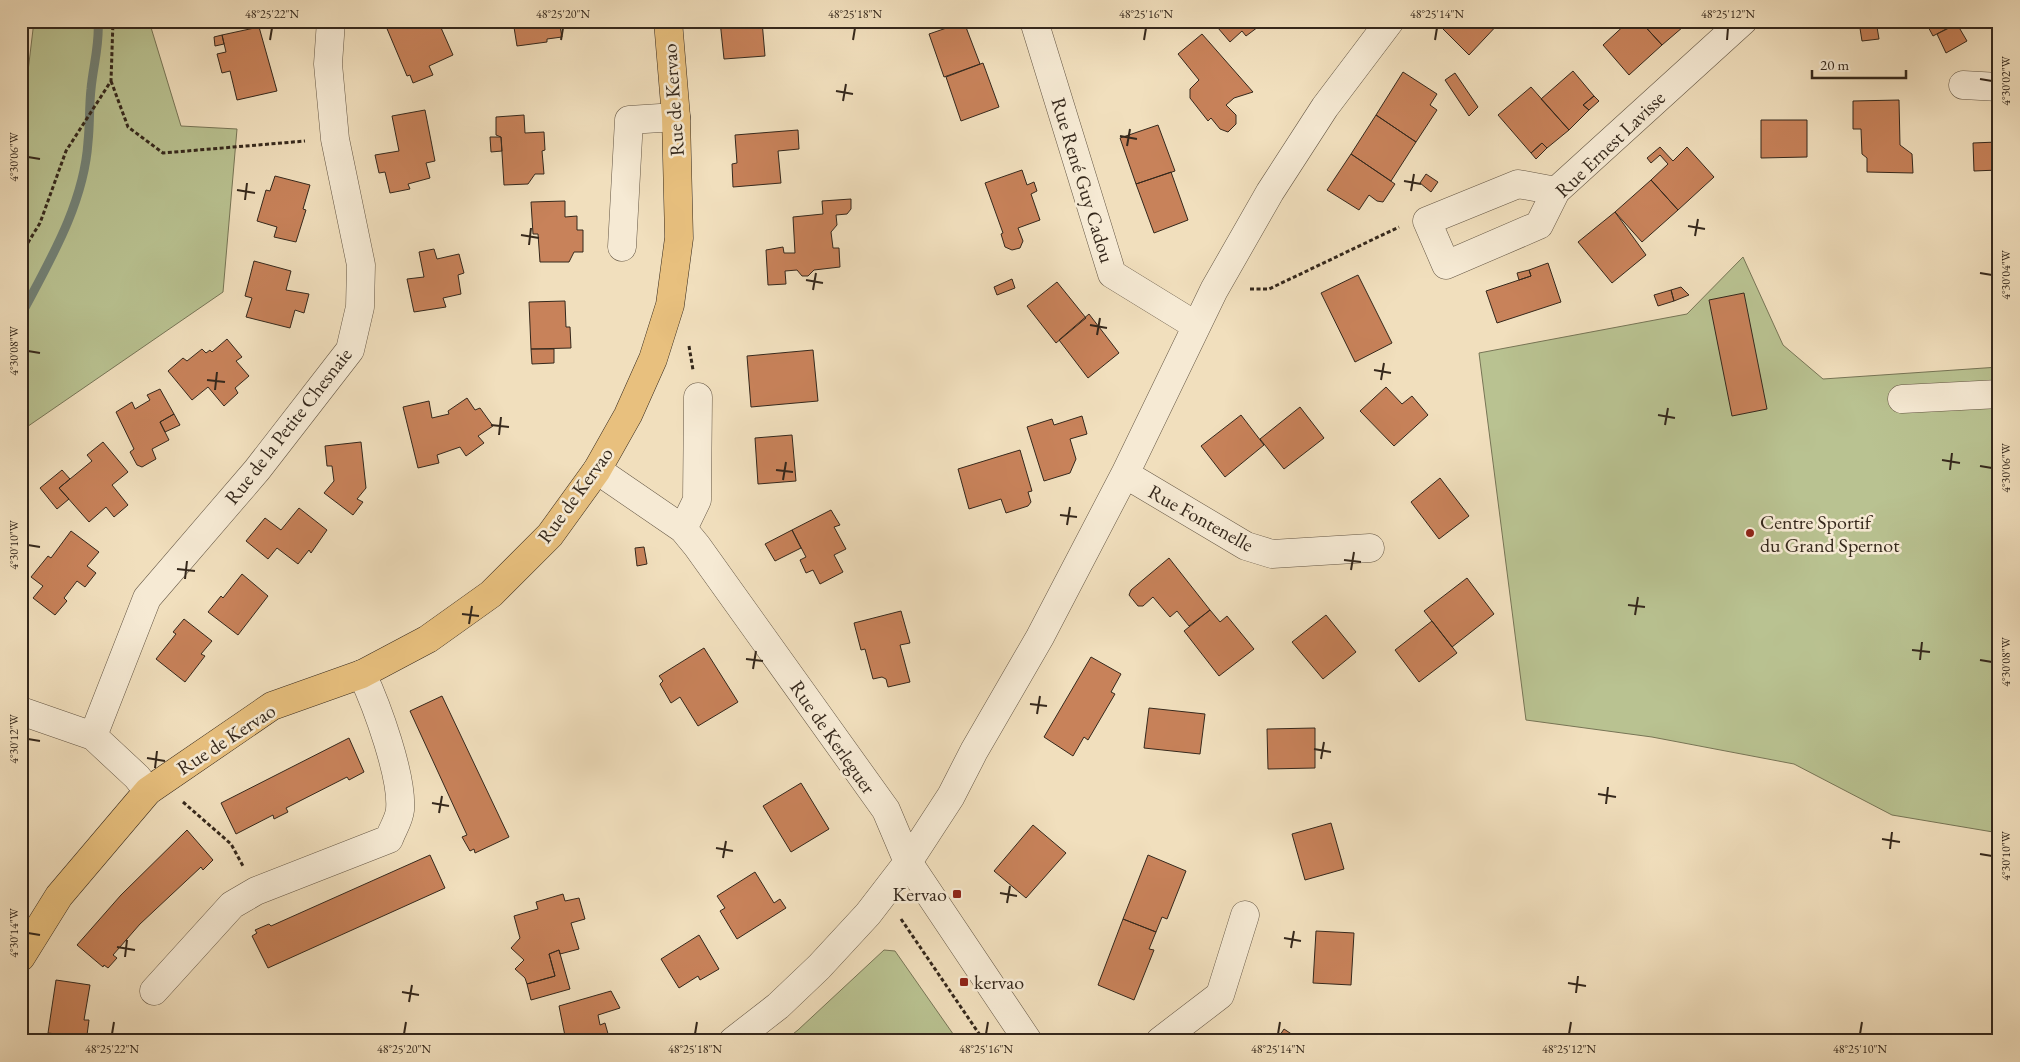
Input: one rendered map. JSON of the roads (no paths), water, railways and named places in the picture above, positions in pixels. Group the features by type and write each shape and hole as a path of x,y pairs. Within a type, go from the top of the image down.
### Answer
{"main road":[{"name":"Rue de Kervao","path":"21,957 59,896 148,791 272,706 362,674 428,639 491,594 550,535 597,470 628,415 653,359 670,305 679,238 676,116 668,21"}],"street":[{"name":"Rue de la Petite Chesnaie","path":"92,736 147,598 257,470 350,350 360,307 360,265 336,139 328,64 331,21"},
{"name":"Rue René Guy Cadou","path":"1034,21 1112,274 1195,325"},
{"path":"733,1041 778,1006 819,967 868,914 908,862 951,796 1040,637 1124,474 1195,325 1214,290 1270,192 1325,107 1390,21"},
{"name":"Rue Ernest Lavisse","path":"1556,191 1518,184 1427,221 1446,265 1539,225 1556,191 1743,21"},
{"path":"1963,85 1999,87"},
{"path":"622,247 630,120 676,116"},
{"path":"1902,399 1999,394"},
{"path":"683,529 697,500 698,397"},
{"name":"Rue de Kerleguer","path":"597,470 683,529 697,546 886,810 908,862 1028,1041"},
{"name":"Rue Fontenelle","path":"1124,474 1246,546 1272,554 1370,548"},
{"path":"154,991 232,905 256,891 389,839 400,812 400,784 372,696 362,674"},
{"path":"21,711 92,736 137,777 148,791"},
{"path":"1160,1041 1220,995 1245,914"}],"waterway":[{"path":"21,315 64,232 80,188 88,142 90,96 97,47 98,21"}],"place":[{"name":"Centre Sportif du Grand Spernot","path":"1750,533"},
{"name":"Kervao","path":"957,894"},
{"name":"kervao","path":"964,982"}]}
